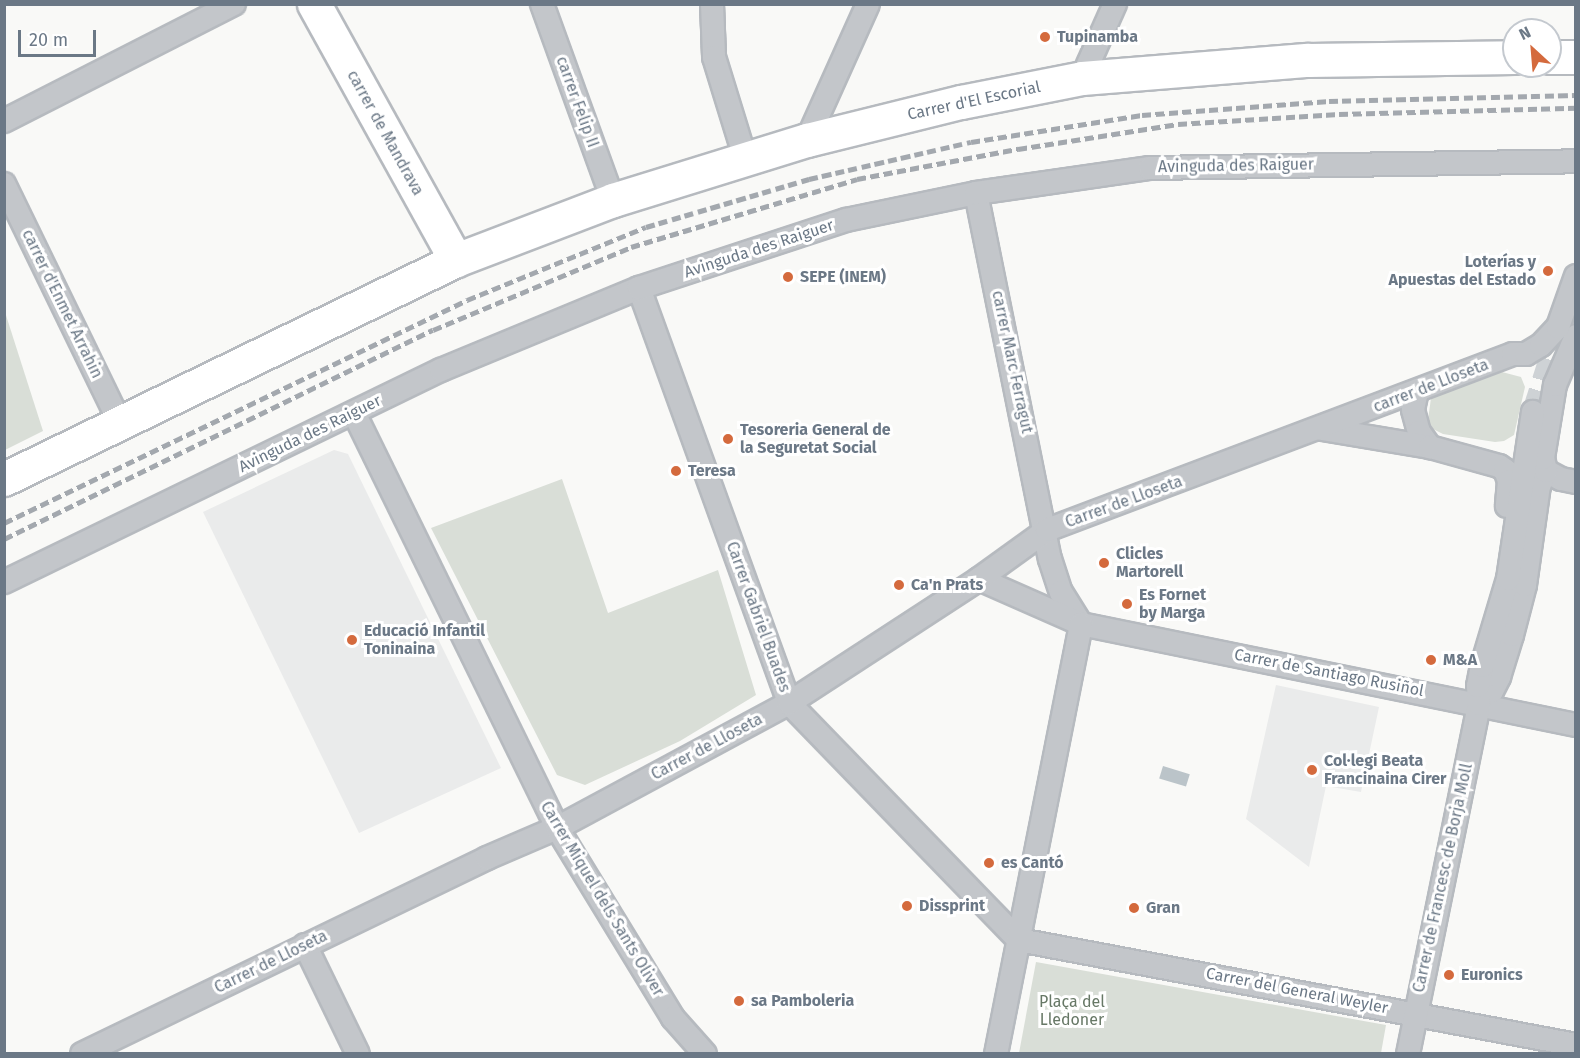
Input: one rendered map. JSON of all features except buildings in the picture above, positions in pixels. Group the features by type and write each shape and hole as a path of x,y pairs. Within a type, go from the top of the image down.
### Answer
{"main road":[{"name":"carrer de Mandrava","path":"314,4 456,260"},
{"name":"Carrer d'El Escorial","path":"4,479 456,260 613,200 807,140 961,102 1082,78 1308,60 1502,57"}],"street":[{"path":"4,121 234,4"},
{"name":"carrer Felip II","path":"542,4 613,200"},
{"path":"712,4 714,57 745,158"},
{"path":"807,140 868,4"},
{"path":"1082,78 1115,4"},
{"name":"Avinguda des Raiguer","path":"4,582 441,370 639,288 846,220 976,193 1150,168 1575,161"},
{"name":"carrer d'Enmet Arrahin","path":"4,184 120,423"},
{"name":"carrer Marc Ferragut","path":"976,193 1047,530"},
{"path":"1555,385 1537,360 1534,349 1564,316 1575,276"},
{"name":"Carrer Gabriel Buades","path":"639,288 789,702 1018,940"},
{"name":"Carrer de Francesc de Borja Moll","path":"1479,704 1492,691 1499,677 1512,635 1525,585 1539,486 1546,471 1543,458 1555,385 1575,336"},
{"name":"carrer de Lloseta","path":"1321,429 1513,354 1534,349"},
{"path":"1417,391 1413,410 1419,432 1430,447"},
{"name":"Carrer Miquel dels Sants Oliver","path":"354,412 557,828 674,1018 705,1053"},
{"path":"1482,666 1508,579 1533,412"},
{"path":"1321,429 1430,447 1499,466 1505,471 1509,481 1505,523 1482,636 1482,666"},
{"name":"Carrer de Lloseta","path":"82,1053 487,858 557,828 789,702 979,579 1047,530 1321,429"},
{"path":"1546,471 1561,479 1575,482"},
{"path":"996,1053 1081,624 1061,592 1050,559 1047,530"},
{"name":"Carrer de Santiago Rusiñol","path":"979,579 1081,624 1575,725"},
{"name":"Carrer de Francesc de Borja Moll","path":"1408,1053 1479,704 1478,686 1482,666"},
{"name":"Carrer del General Weyler","path":"1018,940 1415,1013 1575,1046"},
{"path":"305,945 358,1053"}],"shaded area":[{"name":"Educació Infantil Toninaina","path":"334,450 348,454 501,768 359,833 203,512"},
{"name":"Col·legi Beata Francinaina Cirer","path":"1276,685 1379,707 1361,792 1326,786 1309,867 1246,819"},
{"path":"1163,766 1190,774 1186,787 1159,778"}],"green space":[{"path":"4,309 43,431 5,450 4,450"},
{"path":"1502,372 1521,377 1525,387 1514,435 1504,441 1495,442 1443,434 1433,429 1428,420 1431,398"},
{"path":"562,479 608,613 718,570 756,695 680,741 585,785 557,775 431,528"},
{"name":"Plaça del Lledoner","path":"1036,962 1386,1025 1381,1053 1019,1053"}],"tunnel":[{"path":"1533,412 1562,320"}],"railway":[{"path":"4,523 467,300 646,227 809,179 971,142 1142,115 1329,101 1576,95"},
{"path":"4,539 433,330 631,247 857,179 1018,149 1178,124 1339,114 1576,108"}],"place":[{"name":"Tupinamba","path":"1045,37"},
{"name":"Loterías y Apuestas del Estado","path":"1548,271"},
{"name":"SEPE (INEM)","path":"788,277"},
{"name":"Tesoreria General de la Seguretat Social","path":"728,439"},
{"name":"Teresa","path":"676,471"},
{"name":"Clicles Martorell","path":"1104,563"},
{"name":"Ca'n Prats","path":"899,585"},
{"name":"Es Fornet by Marga","path":"1127,604"},
{"name":"Educació Infantil Toninaina","path":"352,640"},
{"name":"M&A","path":"1431,660"},
{"name":"Col·legi Beata Francinaina Cirer","path":"1312,770"},
{"name":"es Cantó","path":"989,863"},
{"name":"Dissprint","path":"907,906"},
{"name":"Gran","path":"1134,908"},
{"name":"Euronics","path":"1449,975"},
{"name":"sa Pamboleria","path":"739,1001"}]}
